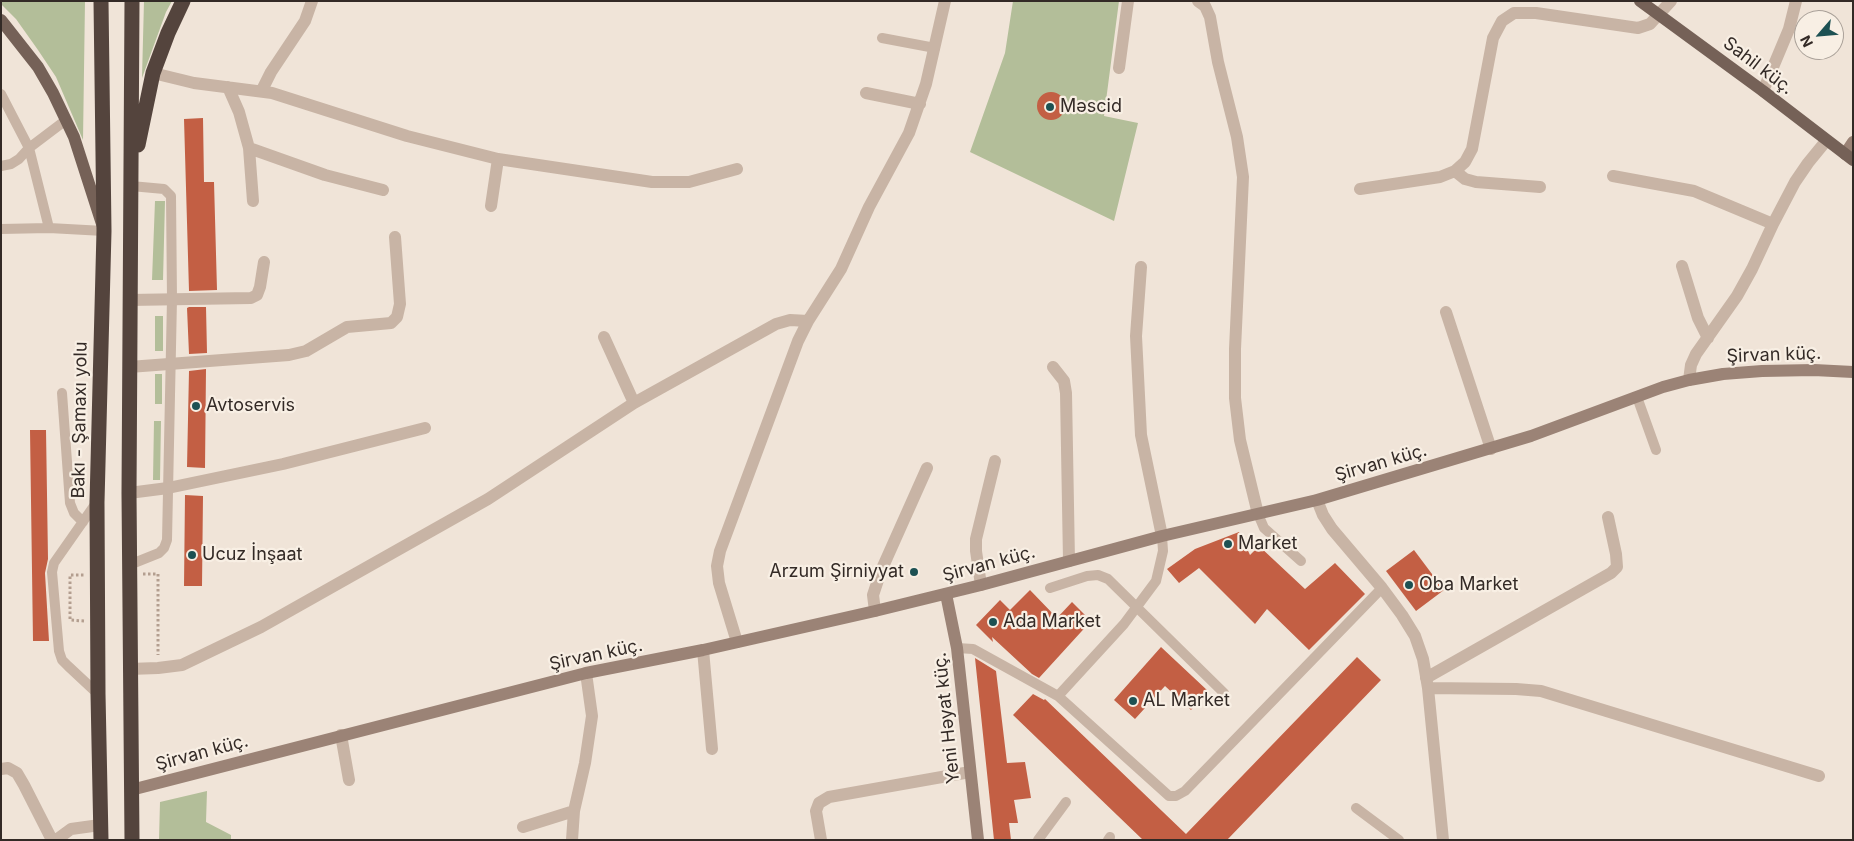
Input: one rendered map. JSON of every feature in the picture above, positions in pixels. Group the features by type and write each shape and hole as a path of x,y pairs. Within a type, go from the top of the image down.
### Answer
{"highway":[{"name":"Bakı - Şamaxı yolu","path":"101,1 104,231 97,502 101,833"},
{"path":"132,1 129,367 129,669 132,840"},
{"path":"131,186 153,73 182,1"}],"main road":[{"name":"Sahil küç.","path":"1640,1 1849,157"},
{"path":"1,20 38,67 53,93 74,138 104,231"}],"street":[{"path":"262,90 271,72 305,21 312,1"},
{"path":"737,642 717,566 720,551 798,341 808,321 841,269 869,207 909,133 920,104 935,48 944,1"},
{"path":"1119,68 1128,1"},
{"path":"1360,190 1440,177 1455,171 1465,162 1472,149 1493,38 1502,21 1514,13 1536,13 1614,26 1638,28 1650,24 1671,1"},
{"path":"1763,91 1789,29 1796,1"},
{"path":"1205,3 1210,17 1243,177 1234,350 1235,398 1240,440 1258,514"},
{"path":"153,73 194,83 262,90 407,136 498,159 652,182 689,182 737,170"},
{"path":"228,87 239,112 249,148 253,201"},
{"path":"866,93 920,104"},
{"path":"1689,380 1691,365 1696,354 1737,296 1796,182 1808,163 1826,141"},
{"path":"1849,157 1853,142"},
{"path":"249,148 325,175 383,190"},
{"path":"491,206 498,159"},
{"path":"1455,171 1465,178 1476,182 1540,187"},
{"path":"1613,176 1694,191 1773,224"},
{"path":"129,367 289,355 306,351 347,327 391,323 397,316 400,304 395,237"},
{"path":"130,300 251,298 257,295 260,287 264,262"},
{"path":"1682,266 1698,318 1708,338"},
{"path":"1141,267 1136,336 1141,435 1162,536"},
{"path":"1446,312 1491,449"},
{"path":"129,669 182,665 262,627 488,499 634,403 776,324 790,320 808,321"},
{"path":"604,337 634,403"},
{"path":"1053,367 1064,380 1066,393 1069,560"},
{"name":"Şirvan küç.","path":"131,790 586,673 703,650 875,611 946,594 1162,536 1317,500 1491,449 1689,380 1762,370 1853,372"},
{"path":"129,493 168,488 283,464 425,428"},
{"path":"980,585 976,538 995,461"},
{"path":"875,611 874,595 881,571 927,468"},
{"path":"1317,500 1323,516 1332,529 1382,588 1415,636 1423,659 1427,683 1441,839"},
{"path":"1427,683 1611,573 1617,567 1608,517"},
{"name":"Yeni Həyat küç.","path":"946,594 958,648 978,840"},
{"path":"703,650 712,749"},
{"path":"572,840 574,810 585,763 592,716 586,673"},
{"path":"1427,683 1541,691 1819,776"},
{"path":"341,735 350,780"},
{"path":"1,769 8,768 16,773 54,840 71,829 101,833"},
{"path":"822,840 816,811 819,802 829,797 970,772"},
{"path":"523,827 574,810"}],"lane":[{"path":"882,38 935,48"},
{"path":"1,94 29,148 49,228"},
{"path":"1,166 12,164 29,148 66,120"},
{"path":"129,565 159,553 164,548 167,540 172,300 171,196 164,189 131,186"},
{"path":"1,229 49,228 104,231"},
{"path":"62,392 70,503 74,513 83,522"},
{"path":"1637,397 1656,450"},
{"path":"97,502 54,563 52,572 59,651 62,660 98,694"},
{"path":"1258,514 1264,528 1301,562"},
{"path":"1058,696 1137,608 1156,580 1163,551 1162,536"},
{"path":"1050,588 1087,576 1098,575 1108,578 1224,693"},
{"path":"958,648 973,649 1058,696 1169,796 1176,796 1184,791 1382,588"},
{"path":"1038,840 1066,802"},
{"path":"1356,808 1398,840"}],"path":[{"path":"158,574 158,668"},
{"path":"70,575 70,620"}],"green space":[{"path":"1,1 85,1 83,140 56,77 16,19 1,4"},
{"path":"144,1 172,1 166,12 142,78"},
{"path":"1013,1 1119,1 1104,116 1138,123 1114,221 970,152 1005,53"},
{"path":"155,201 165,201 163,280 152,280"},
{"path":"155,316 163,316 163,351 155,351"},
{"path":"155,374 162,374 162,404 155,404"},
{"path":"154,421 161,421 160,480 153,480"},
{"path":"207,791 206,822 231,835 231,840 159,840 160,802"}],"building":[{"path":"1051,92 1061,96 1065,106 1061,116 1051,120 1041,116 1037,106 1041,96"},
{"path":"203,118 204,182 214,182 217,290 189,291 184,119"},
{"path":"206,307 207,353 189,354 187,308"},
{"path":"206,369 205,468 187,467 189,371"},
{"path":"30,430 46,430 48,559 45,573 49,641 33,641"},
{"path":"185,495 203,496 202,586 184,586"},
{"path":"1239,532 1250,555 1259,546 1305,589 1335,563 1365,594 1309,650 1267,609 1255,624 1199,568 1179,583 1167,569 1195,549"},
{"path":"1414,550 1444,590 1416,611 1386,571"},
{"path":"1030,590 1057,618 1072,602 1091,621 1039,678 1032,674 992,637 993,642 976,625 1000,600 1010,610"},
{"path":"1161,647 1208,691 1191,710 1165,686 1135,719 1114,700"},
{"path":"1357,657 1381,680 1227,840 1143,840 1013,715 1033,694 1045,699 1186,834"},
{"path":"975,658 996,671 1007,763 1025,762 1031,798 1014,800 1018,823 1009,823 1011,840 994,840"}],"place":[{"name":"Məscid","path":"1050,107"},
{"name":"Avtoservis","path":"196,406"},
{"name":"Market","path":"1228,544"},
{"name":"Ucuz İnşaat","path":"192,555"},
{"name":"Arzum Şirniyyat","path":"914,572"},
{"name":"Oba Market","path":"1409,585"},
{"name":"Ada Market","path":"993,622"},
{"name":"AL Market","path":"1133,701"}]}
